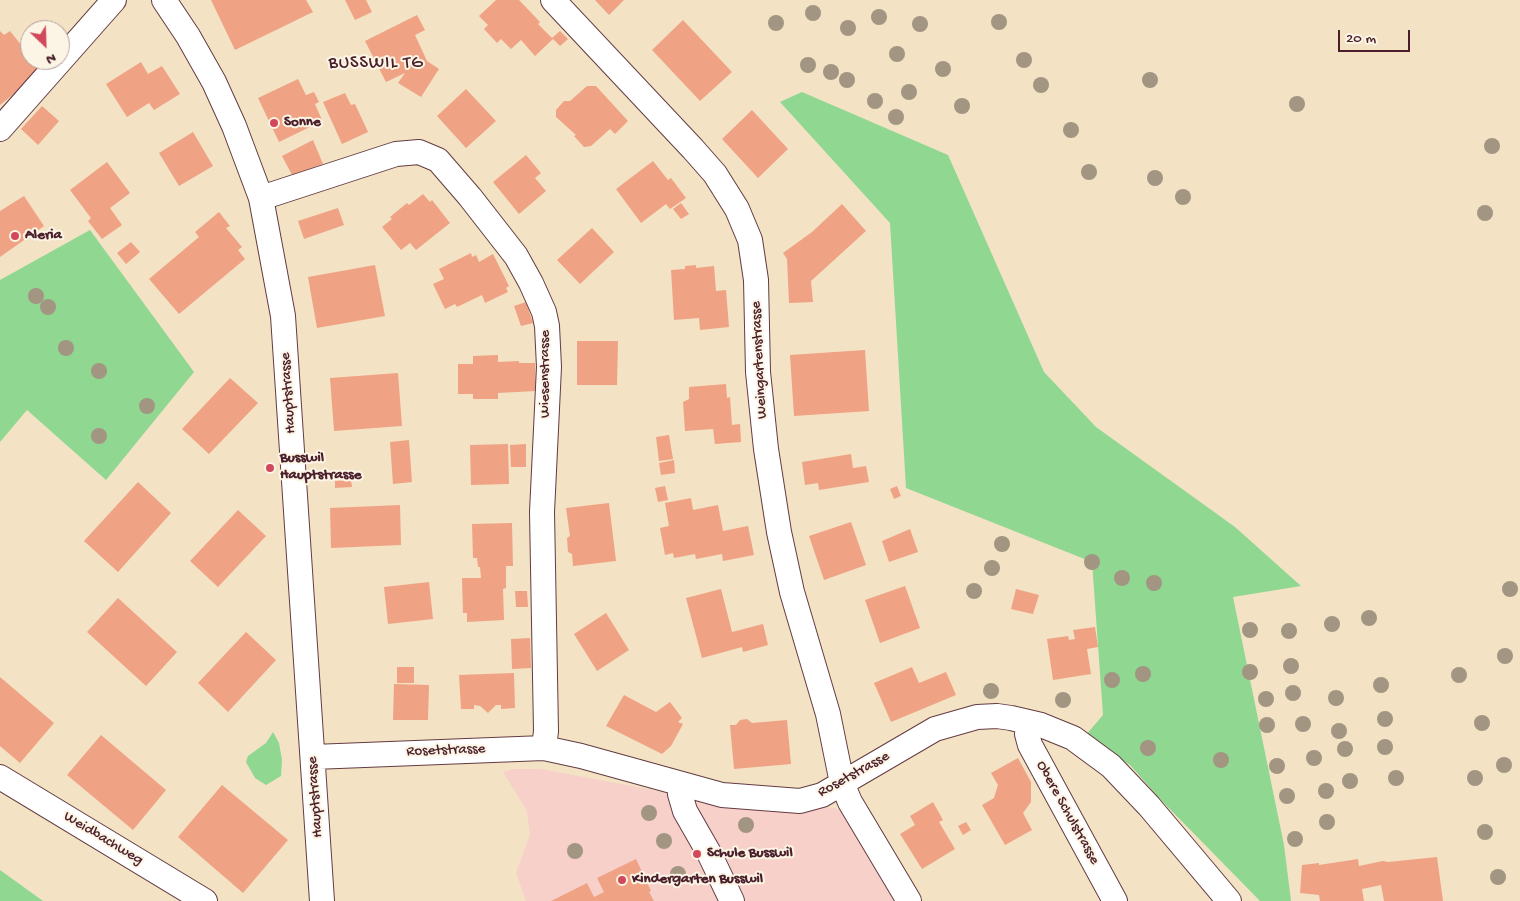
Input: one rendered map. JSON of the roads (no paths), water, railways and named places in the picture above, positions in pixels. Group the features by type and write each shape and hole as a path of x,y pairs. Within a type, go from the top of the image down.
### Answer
{"street":[{"path":"0,129 114,0"},
{"name":"Weingartenstrasse","path":"553,0 715,174 737,209 750,240 756,280 758,372 765,440 779,532 792,592 828,714 842,783 850,802 908,901"},
{"name":"Hauptstrasse","path":"166,1 214,82 234,126 261,198 283,316 322,901"},
{"name":"Wiesenstrasse","path":"261,198 396,154 420,152 438,160 470,197 516,256 531,283 544,312 547,326 549,367 542,512 546,731 544,748"},
{"name":"Rosetstrasse","path":"313,756 544,748 581,756 722,795 800,801 822,795 936,729 977,717 997,716 1028,722 1074,738 1111,766 1149,806 1229,901"},
{"name":"Obere Schulstrasse","path":"1028,722 1027,734 1030,745 1115,901"},
{"name":"Weidbachweg","path":"0,777 205,901"},
{"path":"683,785 680,794 684,811 709,853 732,901"}],"place":[{"name":"Sonne","path":"274,123"},
{"name":"Aleria","path":"15,236"},
{"name":"Busswil Hauptstrasse","path":"270,468"},
{"name":"Schule Busswil","path":"697,854"},
{"name":"Kindergarten Busswil","path":"622,880"}],"district":[{"name":"BUSSWIL TG","path":"376,64"}]}
